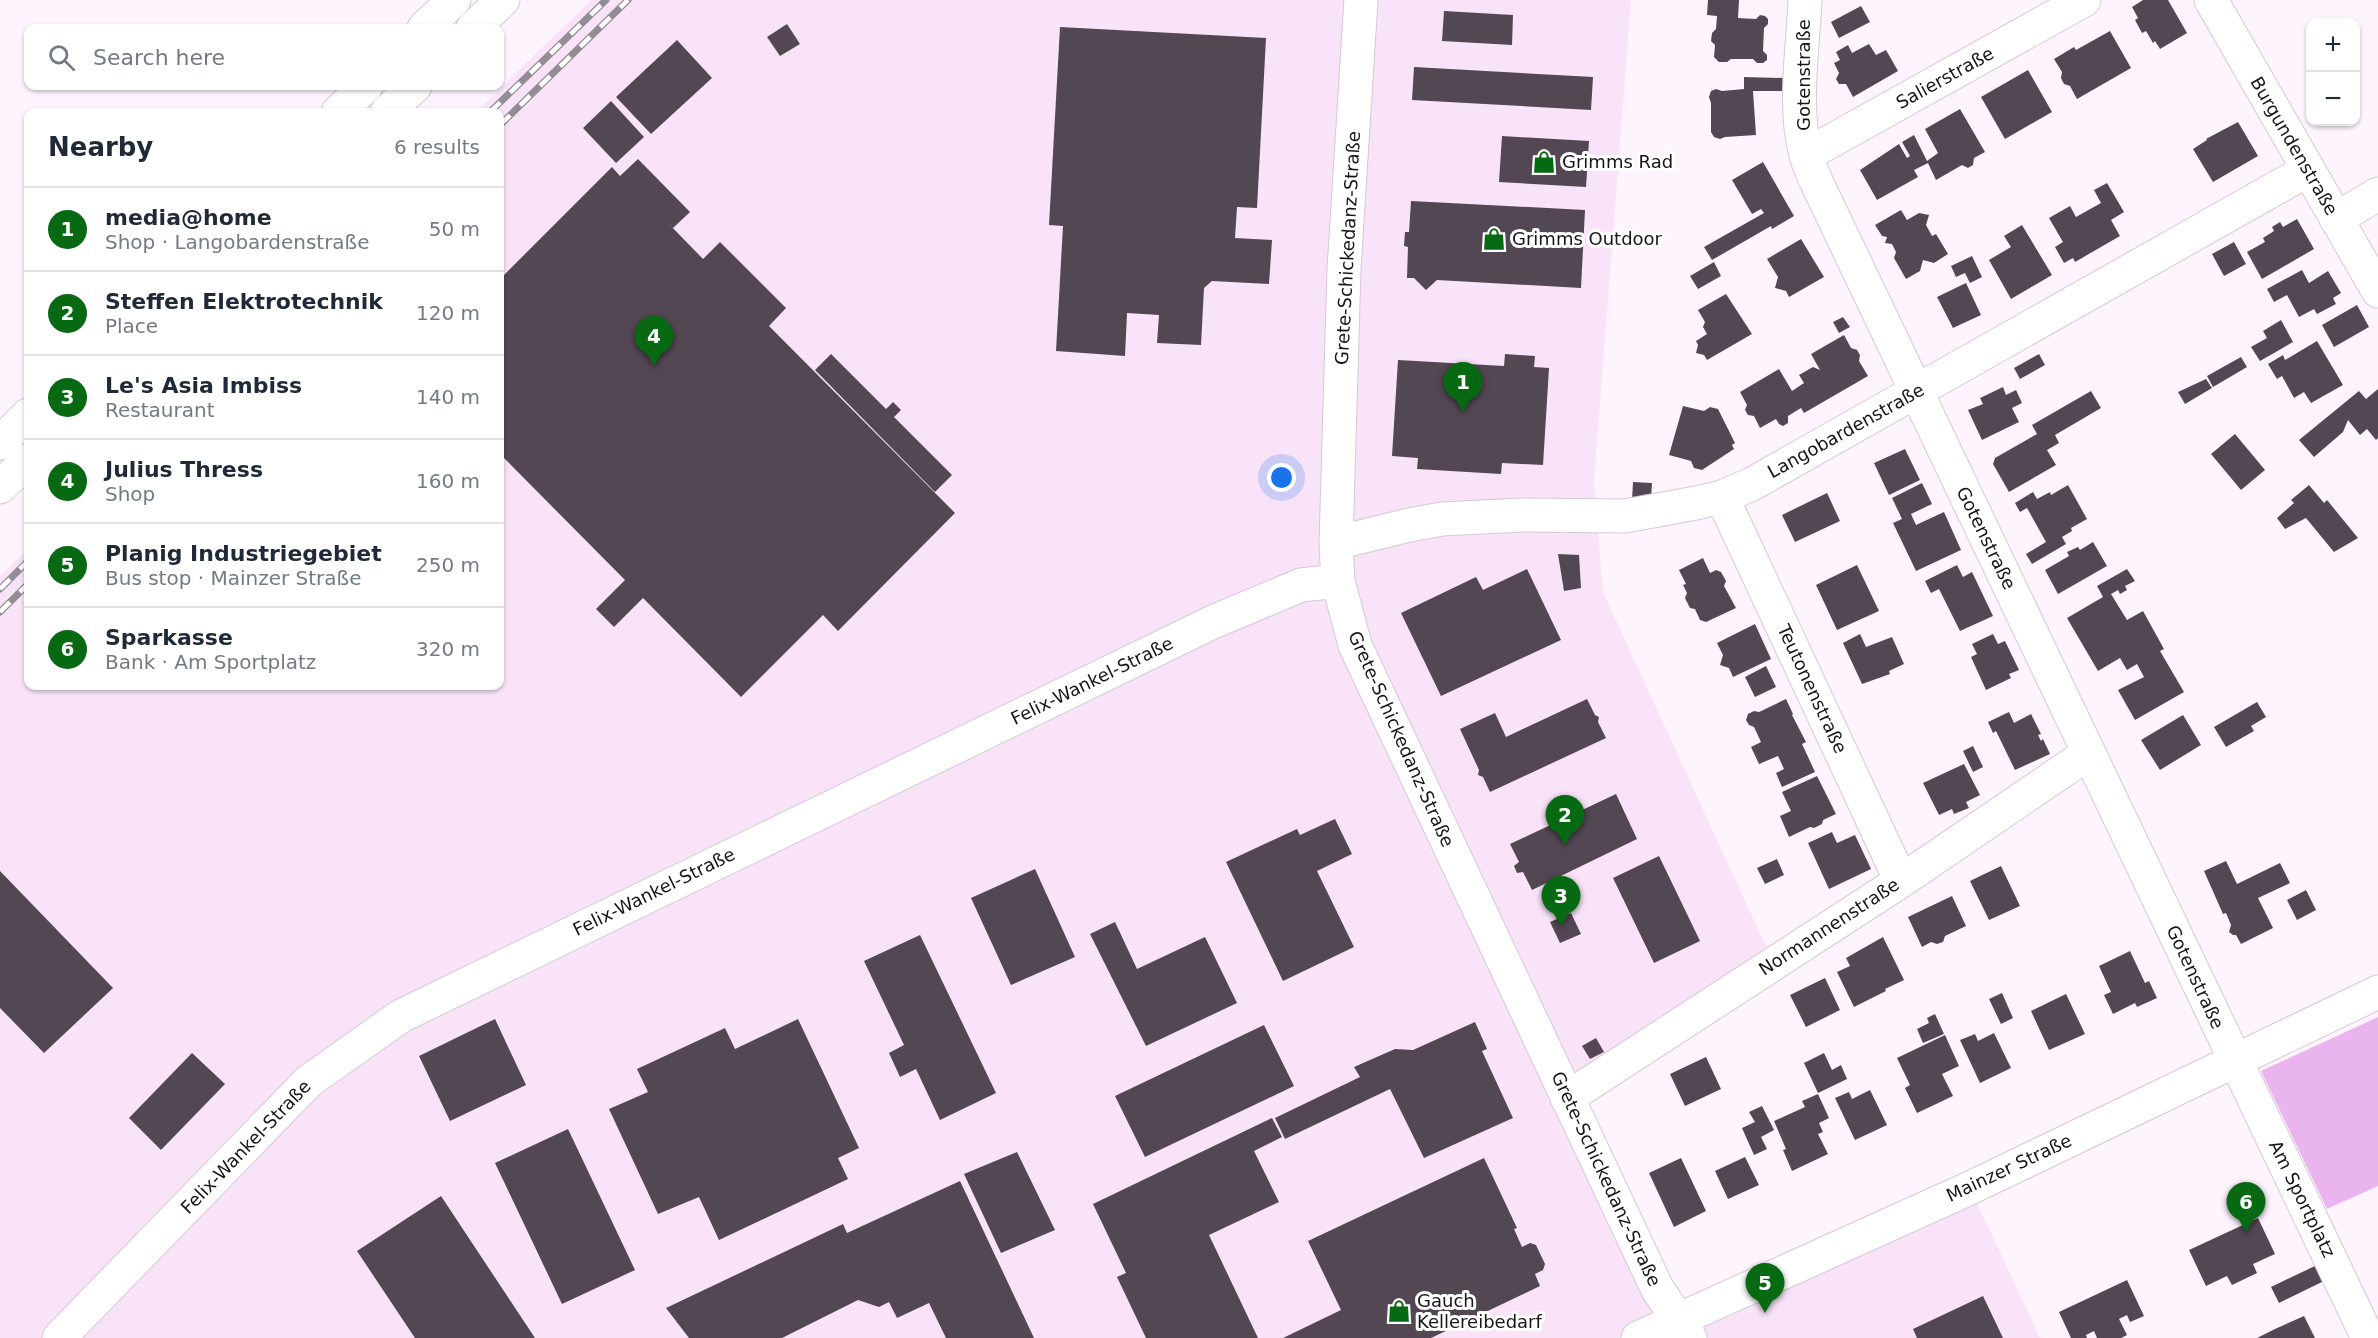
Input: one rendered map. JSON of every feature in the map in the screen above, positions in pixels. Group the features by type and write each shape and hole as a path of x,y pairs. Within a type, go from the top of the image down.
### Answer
{"main road":[{"path":"428,24 453,0"},
{"path":"477,24 503,0"},
{"name":"Grete-Schickedanz-Straße","path":"1361,0 1344,269 1336,543 1338,580 1354,645 1657,1288 1684,1329"},
{"name":"Gotenstraße","path":"1805,0 1801,99 1806,155 1915,392 2235,1061"},
{"name":"Salierstraße","path":"1806,155 2084,0"},
{"name":"Burgundenstraße","path":"2211,0 2378,291"},
{"path":"343,108 362,90"},
{"path":"391,108 411,90"},
{"name":"Langobardenstraße","path":"1336,543 1442,519 1523,515 1625,516 1665,510 1722,497 1752,484 2308,170"},
{"path":"2336,219 2378,194"},
{"path":"0,443 24,419"},
{"path":"0,487 24,464"},
{"name":"Teutonenstraße","path":"1722,497 1901,881"},
{"name":"Felix-Wankel-Straße","path":"59,1338 309,1081 400,1016 1213,622 1301,585 1338,580"},
{"name":"Normannenstraße","path":"1567,1098 1901,881 2089,753"},
{"name":"Mainzer Straße","path":"1638,1338 1684,1329 1959,1193 2378,992"},
{"name":"Am Sportplatz","path":"2235,1061 2368,1338"}],"shaded area":[{"path":"591,0 1631,0 1594,481 1603,592 1774,964 1567,1098 1677,1320 1970,1188 2040,1338 0,1338 0,576 24,553 24,690 504,690 504,108 480,108 499,90 504,90 504,85"},
{"path":"2378,1017 2378,1186 2327,1209 2261,1071"}],"building":[{"path":"1708,0 1739,0 1738,18 1756,19 1760,15 1768,19 1768,24 1764,28 1763,51 1767,55 1767,60 1763,63 1757,63 1753,59 1731,59 1727,62 1719,62 1714,57 1715,45 1711,41 1712,33 1716,29 1717,16 1707,15"},
{"path":"2143,0 2168,0 2187,33 2160,49 2155,41 2153,43 2146,31 2142,33 2135,20 2138,18 2132,7"},
{"path":"1861,6 1870,22 1839,38 1831,22"},
{"path":"1444,11 1513,15 1512,45 1442,41"},
{"path":"787,24 800,44 780,56 767,37"},
{"path":"1060,27 1266,38 1257,208 1237,207 1235,238 1272,240 1269,284 1212,281 1204,288 1201,345 1157,343 1159,315 1127,313 1125,356 1056,351 1063,226 1049,225"},
{"path":"2110,31 2131,68 2077,99 2070,86 2064,84 2061,78 2062,72 2054,59"},
{"path":"677,40 712,78 651,134 616,97"},
{"path":"1869,44 1876,55 1886,50 1898,71 1853,97 1846,84 1839,84 1836,79 1839,73 1834,63 1840,60 1836,52 1848,45 1852,53"},
{"path":"1414,67 1593,77 1591,110 1412,100"},
{"path":"2028,70 2052,112 2005,139 1981,97"},
{"path":"1744,77 1784,78 1783,91 1753,91 1756,135 1720,139 1714,137 1711,132 1709,97 1711,91 1744,89"},
{"path":"611,101 644,137 616,163 583,128"},
{"path":"1960,109 1985,152 1974,158 1973,165 1968,168 1962,165 1936,180 1927,161 1938,153 1925,129"},
{"path":"2238,122 2258,156 2213,182 2193,149 2206,139"},
{"path":"1914,135 1928,163 1914,170 1918,177 1877,200 1860,170 1899,144 1907,158 1910,156 1902,142"},
{"name":"Grimms Rad","path":"1502,136 1589,141 1586,187 1499,182"},
{"path":"638,159 690,212 673,228 666,221 703,259 720,242 786,308 769,326 955,513 838,631 823,615 741,697 643,598 614,627 596,609 625,580 504,458 504,275 612,167 620,176"},
{"path":"1763,162 1794,216 1772,229 1771,226 1712,260 1704,247 1764,213 1761,209 1752,214 1732,180"},
{"path":"2107,183 2124,212 2111,220 2120,236 2075,262 2073,258 2064,263 2055,247 2063,242 2049,218 2070,206 2076,217 2101,203 2094,190"},
{"name":"Grimms Outdoor","path":"1411,201 1585,210 1581,288 1437,280 1426,290 1414,278 1407,278 1408,247 1404,246 1405,232 1409,232"},
{"path":"1901,210 1907,220 1919,213 1929,215 1926,225 1932,236 1936,234 1948,254 1934,263 1923,260 1920,271 1906,279 1894,258 1896,252 1892,244 1885,243 1887,237 1882,236 1875,225"},
{"path":"2297,219 2314,249 2262,279 2247,252 2265,242 2263,238 2274,231 2272,227 2280,222 2283,227"},
{"path":"2022,225 2052,275 2011,299 1989,260 2011,247 2004,236"},
{"path":"1801,239 1824,277 1789,297 1786,291 1775,288 1778,277 1767,259"},
{"path":"2234,242 2246,264 2224,276 2212,254"},
{"path":"1972,256 1982,277 1970,283 1965,273 1956,277 1951,266"},
{"path":"1714,262 1721,276 1698,289 1690,276"},
{"path":"2302,270 2309,283 2328,271 2341,293 2333,298 2336,304 2317,314 2314,309 2299,317 2287,295 2274,302 2267,289"},
{"path":"1966,283 1981,315 1953,328 1937,297"},
{"path":"1726,294 1752,334 1707,360 1704,355 1696,353 1698,345 1696,341 1707,334 1703,327 1705,322 1698,310"},
{"path":"2357,305 2369,327 2334,347 2322,325"},
{"path":"1843,317 1850,327 1839,333 1833,322"},
{"path":"2281,320 2293,342 2260,361 2251,347 2267,338 2263,331"},
{"path":"1844,335 1851,348 1857,350 1860,355 1859,361 1868,376 1804,413 1801,408 1788,416 1788,423 1783,426 1776,419 1760,428 1754,416 1748,415 1745,410 1747,405 1740,392 1779,369 1792,391 1804,383 1799,375 1813,367 1820,370 1811,354"},
{"path":"2317,341 2343,385 2311,403 2304,392 2294,398 2282,376 2277,379 2268,364 2283,355 2285,360"},
{"path":"831,354 886,409 893,402 901,410 894,417 952,475 935,492 815,370"},
{"path":"1505,354 1535,356 1534,367 1549,368 1543,465 1502,463 1501,474 1417,469 1418,458 1392,456 1398,360 1504,366"},
{"path":"2039,354 2045,365 2020,379 2014,368"},
{"path":"2241,357 2247,367 2213,387 2207,376"},
{"path":"2206,379 2212,388 2185,404 2178,392"},
{"path":"2003,387 2006,395 2016,390 2022,403 2012,408 2019,422 1982,440 1968,410 1983,404 1980,398"},
{"path":"2378,389 2378,438 2376,440 2367,429 2360,435 2348,420 2343,432 2314,457 2299,440 2359,391 2366,399"},
{"path":"2091,391 2101,408 2055,435 2059,443 2047,450 2056,465 2009,492 1993,464 1995,458 2037,434 2032,425"},
{"path":"1683,406 1704,411 1710,407 1718,409 1735,443 1732,445 1734,449 1702,470 1694,468 1691,461 1669,455"},
{"path":"2235,434 2265,470 2241,490 2211,454"},
{"path":"1905,449 1920,480 1889,495 1874,463"},
{"path":"1633,482 1652,483 1651,500 1632,500"},
{"path":"1922,483 1932,504 1911,514 1916,525 1944,512 1961,550 1916,571 1893,523 1902,519 1892,498"},
{"path":"2068,485 2087,519 2071,528 2072,531 2062,537 2066,544 2032,564 2026,554 2046,542 2027,508 2020,512 2015,503 2033,492 2037,499 2050,492 2051,495"},
{"path":"2309,485 2324,503 2327,500 2358,538 2334,552 2306,518 2285,529 2277,518 2294,503 2291,500"},
{"path":"1827,493 1840,521 1795,542 1782,515"},
{"path":"2093,542 2107,566 2058,594 2045,570 2069,556 2067,552 2078,547 2080,550"},
{"path":"1558,554 1579,555 1581,588 1564,591"},
{"path":"1703,558 1710,573 1716,570 1721,572 1726,581 1724,586 1736,608 1706,622 1700,620 1695,609 1690,608 1685,598 1687,593 1683,585 1686,584 1679,570"},
{"path":"1857,565 1879,611 1837,630 1816,585"},
{"path":"1957,565 1963,577 1972,572 1993,616 1960,631 1939,589 1931,593 1925,581"},
{"path":"1527,569 1561,640 1441,696 1401,613 1476,577 1483,590"},
{"path":"2127,569 2135,581 2125,586 2127,590 2120,594 2118,590 2111,594 2127,620 2143,611 2164,649 2160,651 2184,692 2135,720 2118,690 2144,677 2137,664 2127,670 2120,658 2098,671 2067,618 2103,597 2097,586"},
{"path":"1755,624 1771,659 1733,677 1729,668 1720,665 1723,655 1717,643"},
{"path":"1860,634 1866,647 1892,637 1904,664 1889,671 1890,674 1862,684 1843,643"},
{"path":"1993,634 1998,644 2005,641 2019,670 2009,674 2011,678 1986,690 1971,657 1977,654 1972,644"},
{"path":"1766,666 1776,687 1755,697 1745,677"},
{"path":"1587,699 1595,715 1599,717 1598,722 1606,738 1490,792 1483,777 1478,775 1479,770 1460,729 1495,713 1506,737"},
{"path":"1786,699 1806,742 1802,744 1815,772 1782,787 1776,773 1784,769 1778,756 1759,764 1751,747 1761,742 1754,727 1746,720 1748,714 1754,711 1759,712"},
{"path":"2257,702 2266,717 2251,726 2254,731 2226,747 2214,727"},
{"path":"2009,712 2014,723 2031,714 2041,734 2038,735 2041,741 2043,739 2050,754 2015,770 1996,731 1993,733 1988,722"},
{"path":"2183,715 2201,745 2160,770 2141,740"},
{"path":"1973,746 1983,767 1973,772 1963,751"},
{"path":"1964,764 1980,795 1966,802 1969,808 1954,814 1952,809 1939,815 1923,783"},
{"path":"1817,776 1836,814 1823,820 1822,824 1814,828 1810,827 1789,837 1780,816 1791,811 1782,792"},
{"path":"1616,794 1637,839 1532,890 1523,872 1517,873 1514,866 1519,862 1510,844"},
{"path":"1335,819 1352,854 1317,871 1354,947 1283,981 1226,862 1297,829 1300,835"},
{"path":"1832,832 1837,843 1855,835 1871,869 1829,889 1808,843"},
{"path":"1659,856 1700,941 1654,963 1613,878"},
{"path":"1777,859 1784,875 1765,884 1757,868"},
{"path":"2226,861 2237,884 2280,863 2290,883 2258,898 2273,928 2241,944 2236,935 2229,932 2231,925 2226,913 2223,914 2204,871"},
{"path":"2001,866 2020,906 1989,920 1970,881"},
{"path":"1035,869 1075,957 1011,985 971,898"},
{"path":"0,871 113,988 44,1053 0,1008"},
{"path":"2306,890 2316,910 2297,920 2287,900"},
{"path":"1952,896 1966,926 1945,936 1943,942 1937,944 1931,942 1922,947 1908,917"},
{"path":"1571,913 1581,934 1560,943 1550,922"},
{"path":"1115,922 1137,969 1205,937 1237,1003 1146,1046 1090,934"},
{"path":"920,935 996,1093 940,1120 916,1069 900,1077 889,1053 904,1045 864,961"},
{"path":"1883,937 1904,980 1854,1007 1837,972 1850,966 1846,958"},
{"path":"2130,951 2145,983 2149,981 2157,998 2137,1007 2135,1003 2113,1014 2104,995 2111,992 2099,966"},
{"path":"1825,978 1840,1010 1806,1027 1790,995"},
{"path":"2002,993 2013,1018 2001,1024 1989,999"},
{"path":"2066,994 2085,1034 2049,1050 2031,1011"},
{"path":"1935,1014 1944,1034 1923,1043 1917,1029 1929,1023 1927,1018"},
{"path":"495,1019 526,1085 450,1121 419,1056"},
{"path":"798,1019 859,1148 838,1158 848,1179 719,1240 699,1197 658,1214 609,1109 648,1092 637,1069 725,1028 735,1049"},
{"path":"1475,1022 1487,1049 1482,1051 1513,1118 1424,1158 1390,1089 1285,1139 1275,1118 1360,1077 1354,1067 1395,1049 1413,1050"},
{"path":"1264,1025 1294,1086 1145,1157 1115,1096"},
{"path":"1994,1033 2011,1068 1980,1083 1960,1040 1975,1034 1978,1041"},
{"path":"1945,1035 1959,1066 1942,1074 1953,1096 1917,1113 1905,1088 1910,1085 1897,1058"},
{"path":"1596,1038 1604,1052 1590,1059 1582,1046"},
{"path":"192,1053 225,1084 161,1150 129,1118"},
{"path":"1824,1053 1832,1070 1841,1065 1847,1079 1818,1093 1804,1063"},
{"path":"1706,1057 1721,1089 1685,1106 1670,1074"},
{"path":"1870,1090 1887,1125 1855,1140 1835,1098 1849,1092 1852,1099"},
{"path":"1818,1094 1829,1118 1819,1123 1823,1132 1818,1134 1828,1154 1792,1171 1783,1150 1786,1149 1774,1121 1805,1107 1802,1101"},
{"path":"1762,1106 1774,1130 1761,1137 1767,1149 1754,1155 1742,1128 1755,1122 1749,1112"},
{"path":"1272,1118 1282,1137 1254,1151 1279,1202 1209,1235 1258,1338 1146,1338 1117,1277 1126,1273 1093,1204"},
{"path":"568,1129 635,1270 562,1304 495,1163"},
{"path":"1017,1152 1055,1230 1001,1253 964,1174"},
{"path":"1745,1157 1759,1185 1728,1199 1715,1171"},
{"path":"1484,1158 1517,1228 1514,1229 1522,1247 1530,1243 1536,1245 1545,1264 1543,1270 1535,1274 1540,1286 1431,1338 1283,1338 1341,1310 1308,1241"},
{"path":"1681,1158 1706,1211 1674,1227 1649,1173"},
{"path":"960,1181 1034,1338 946,1338 929,1303 897,1318 889,1302 879,1307 858,1300 782,1338 689,1338 666,1308 843,1224 847,1233"},
{"path":"441,1196 535,1338 415,1338 357,1251"},
{"path":"2258,1218 2275,1254 2253,1264 2257,1273 2232,1285 2227,1276 2206,1286 2189,1250"},
{"path":"2317,1265 2324,1281 2279,1303 2271,1287"},
{"path":"2127,1280 2144,1316 2130,1322 2127,1315 2119,1319 2127,1335 2121,1338 2097,1338 2094,1331 2086,1335 2087,1338 2071,1338 2059,1312"},
{"path":"1983,1296 2003,1338 1917,1338 1913,1329"},
{"path":"2304,1316 2315,1338 2257,1338 2275,1329"}],"railway":[{"path":"494,108 606,0"},
{"path":"504,121 628,0"},
{"path":"0,589 24,565"},
{"path":"0,612 24,588"}],"place":[{"name":"Grimms Rad","path":"1544,162"},
{"name":"Grimms Outdoor","path":"1494,239"},
{"name":"Julius Thress","path":"654,366"},
{"name":"media@home","path":"1463,412"},
{"name":"Steffen Elektrotechnik","path":"1565,845"},
{"name":"Le's Asia Imbiss","path":"1561,926"},
{"name":"Sparkasse","path":"2246,1232"},
{"name":"Gauch Kellereibedarf","path":"1399,1311"},
{"name":"Planig Industriegebiet","path":"1765,1313"}]}
